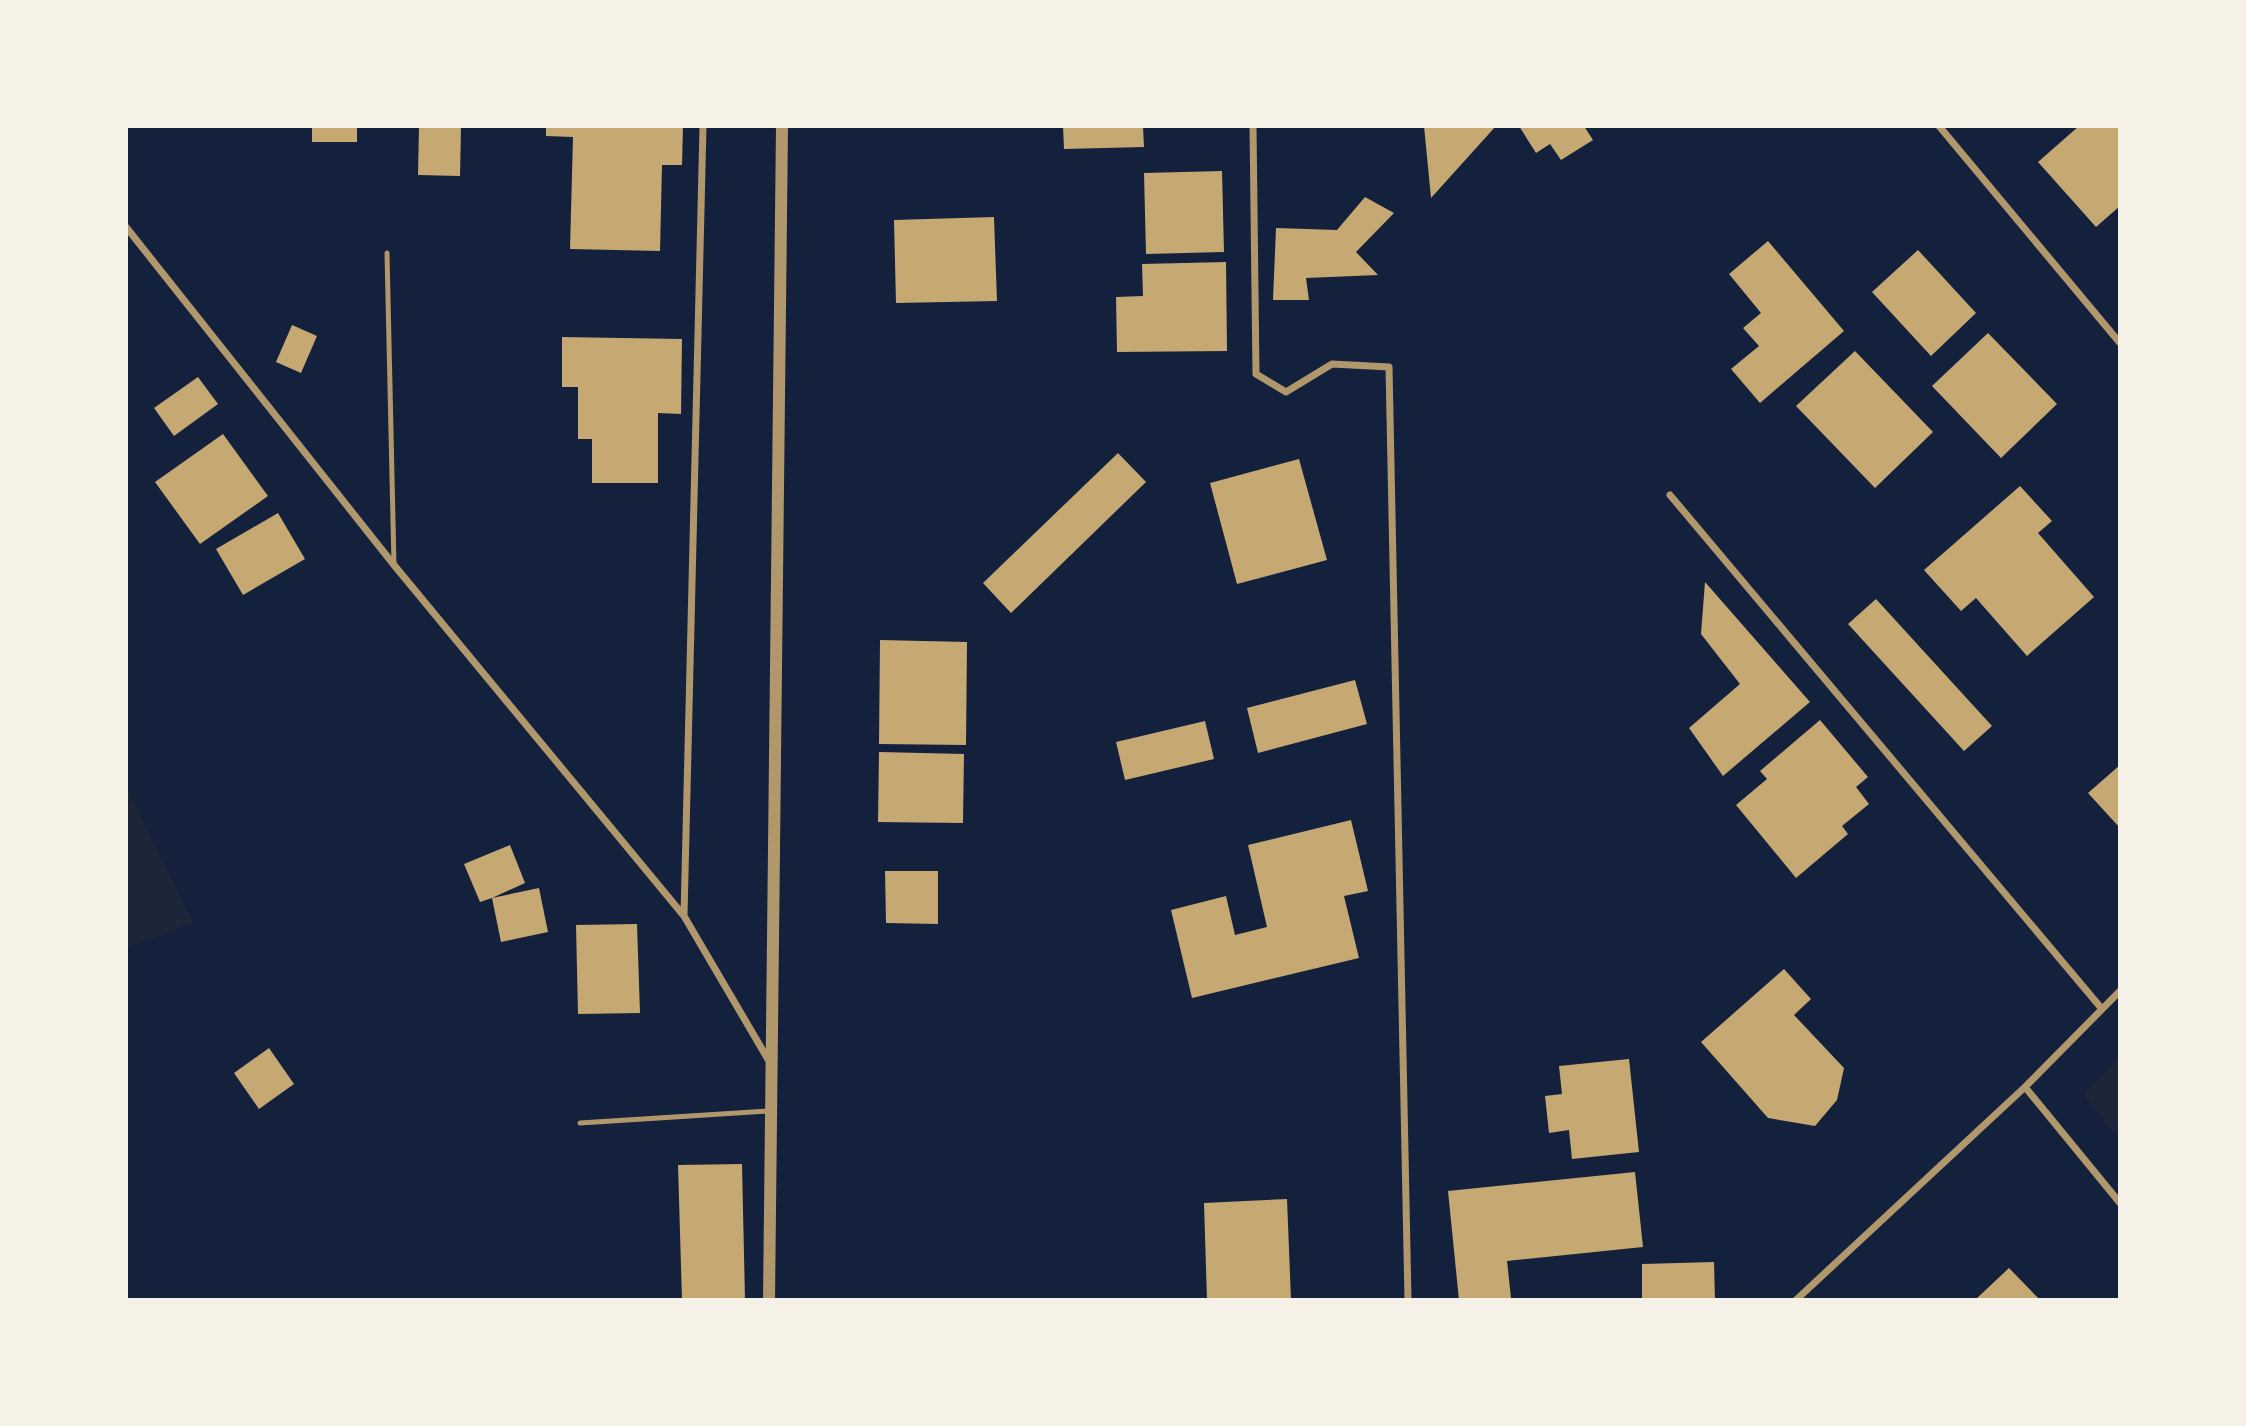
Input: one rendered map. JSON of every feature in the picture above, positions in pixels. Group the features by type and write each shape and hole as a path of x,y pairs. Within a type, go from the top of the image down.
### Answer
{"street":[{"path":"684,916 703,126"},
{"path":"769,1300 782,126"},
{"path":"1253,126 1256,374 1286,391 1332,364 1389,367 1408,1300"},
{"path":"1939,126 2120,343"},
{"path":"126,227 394,565 684,916 773,1067"},
{"path":"1671,495 2102,1009"},
{"path":"1797,1300 2025,1087 2120,991"},
{"path":"2025,1087 2120,1203"}],"lane":[{"path":"387,253 394,565"},
{"path":"580,1123 772,1111"}],"shaded area":[{"path":"126,785 193,923 126,948"},
{"path":"2120,1057 2120,1140 2083,1094"}],"building":[{"path":"312,126 357,126 357,142 312,142"},
{"path":"419,126 461,127 460,176 418,175"},
{"path":"546,126 683,126 682,165 662,165 660,251 570,249 573,137 546,136"},
{"path":"1063,126 1143,126 1144,147 1064,149"},
{"path":"1424,126 1496,126 1431,198"},
{"path":"1519,126 1584,126 1593,140 1561,160 1550,144 1536,153"},
{"path":"2079,126 2120,126 2120,206 2096,227 2038,162"},
{"path":"1222,171 1224,252 1146,254 1144,173"},
{"path":"1365,197 1394,213 1356,252 1378,275 1306,278 1309,300 1273,300 1276,228 1337,230"},
{"path":"994,217 997,301 896,303 894,220"},
{"path":"1768,241 1844,331 1760,403 1731,369 1759,346 1743,328 1761,313 1729,274"},
{"path":"1918,250 1976,313 1931,356 1872,292"},
{"path":"1226,262 1227,351 1117,352 1116,297 1143,296 1142,264"},
{"path":"292,325 317,336 301,373 276,362"},
{"path":"1988,333 2057,404 2001,458 1932,386"},
{"path":"562,337 682,339 681,414 658,413 658,483 592,483 592,439 578,439 578,387 562,387"},
{"path":"1855,351 1933,432 1875,488 1796,406"},
{"path":"198,377 218,404 174,436 154,408"},
{"path":"223,434 268,496 200,544 155,482"},
{"path":"1118,453 1146,482 1011,613 983,583"},
{"path":"1299,459 1327,560 1237,584 1210,483"},
{"path":"2020,486 2052,521 2038,533 2094,597 2027,656 1976,598 1961,611 1924,570"},
{"path":"278,513 305,559 243,595 216,549"},
{"path":"1705,582 1810,702 1723,776 1689,728 1740,684 1701,634"},
{"path":"1876,599 1992,726 1964,751 1848,624"},
{"path":"880,640 967,642 966,745 879,744"},
{"path":"1355,680 1367,724 1258,753 1247,708"},
{"path":"1820,720 1868,777 1856,787 1869,804 1842,826 1848,834 1796,878 1736,805 1767,779 1760,771"},
{"path":"1205,721 1214,759 1125,780 1116,742"},
{"path":"879,752 964,754 963,823 878,822"},
{"path":"2120,765 2120,828 2088,793"},
{"path":"1351,820 1368,891 1344,896 1359,958 1192,998 1171,910 1226,896 1235,935 1267,927 1248,845"},
{"path":"510,845 525,883 480,902 464,864"},
{"path":"885,871 938,871 938,924 886,923"},
{"path":"539,888 548,932 501,942 492,898"},
{"path":"637,924 640,1013 578,1014 576,925"},
{"path":"1784,969 1811,999 1794,1015 1844,1068 1837,1100 1815,1126 1768,1118 1701,1042"},
{"path":"269,1048 294,1084 259,1109 234,1073"},
{"path":"1629,1059 1639,1152 1572,1159 1569,1130 1549,1133 1545,1096 1562,1094 1559,1066"},
{"path":"742,1164 745,1300 682,1300 678,1165"},
{"path":"1635,1172 1643,1247 1507,1261 1511,1298 1459,1300 1448,1191"},
{"path":"1287,1199 1291,1300 1207,1300 1204,1203"},
{"path":"1714,1262 1715,1300 1642,1300 1642,1264"},
{"path":"2009,1268 2040,1300 1975,1300"}]}
